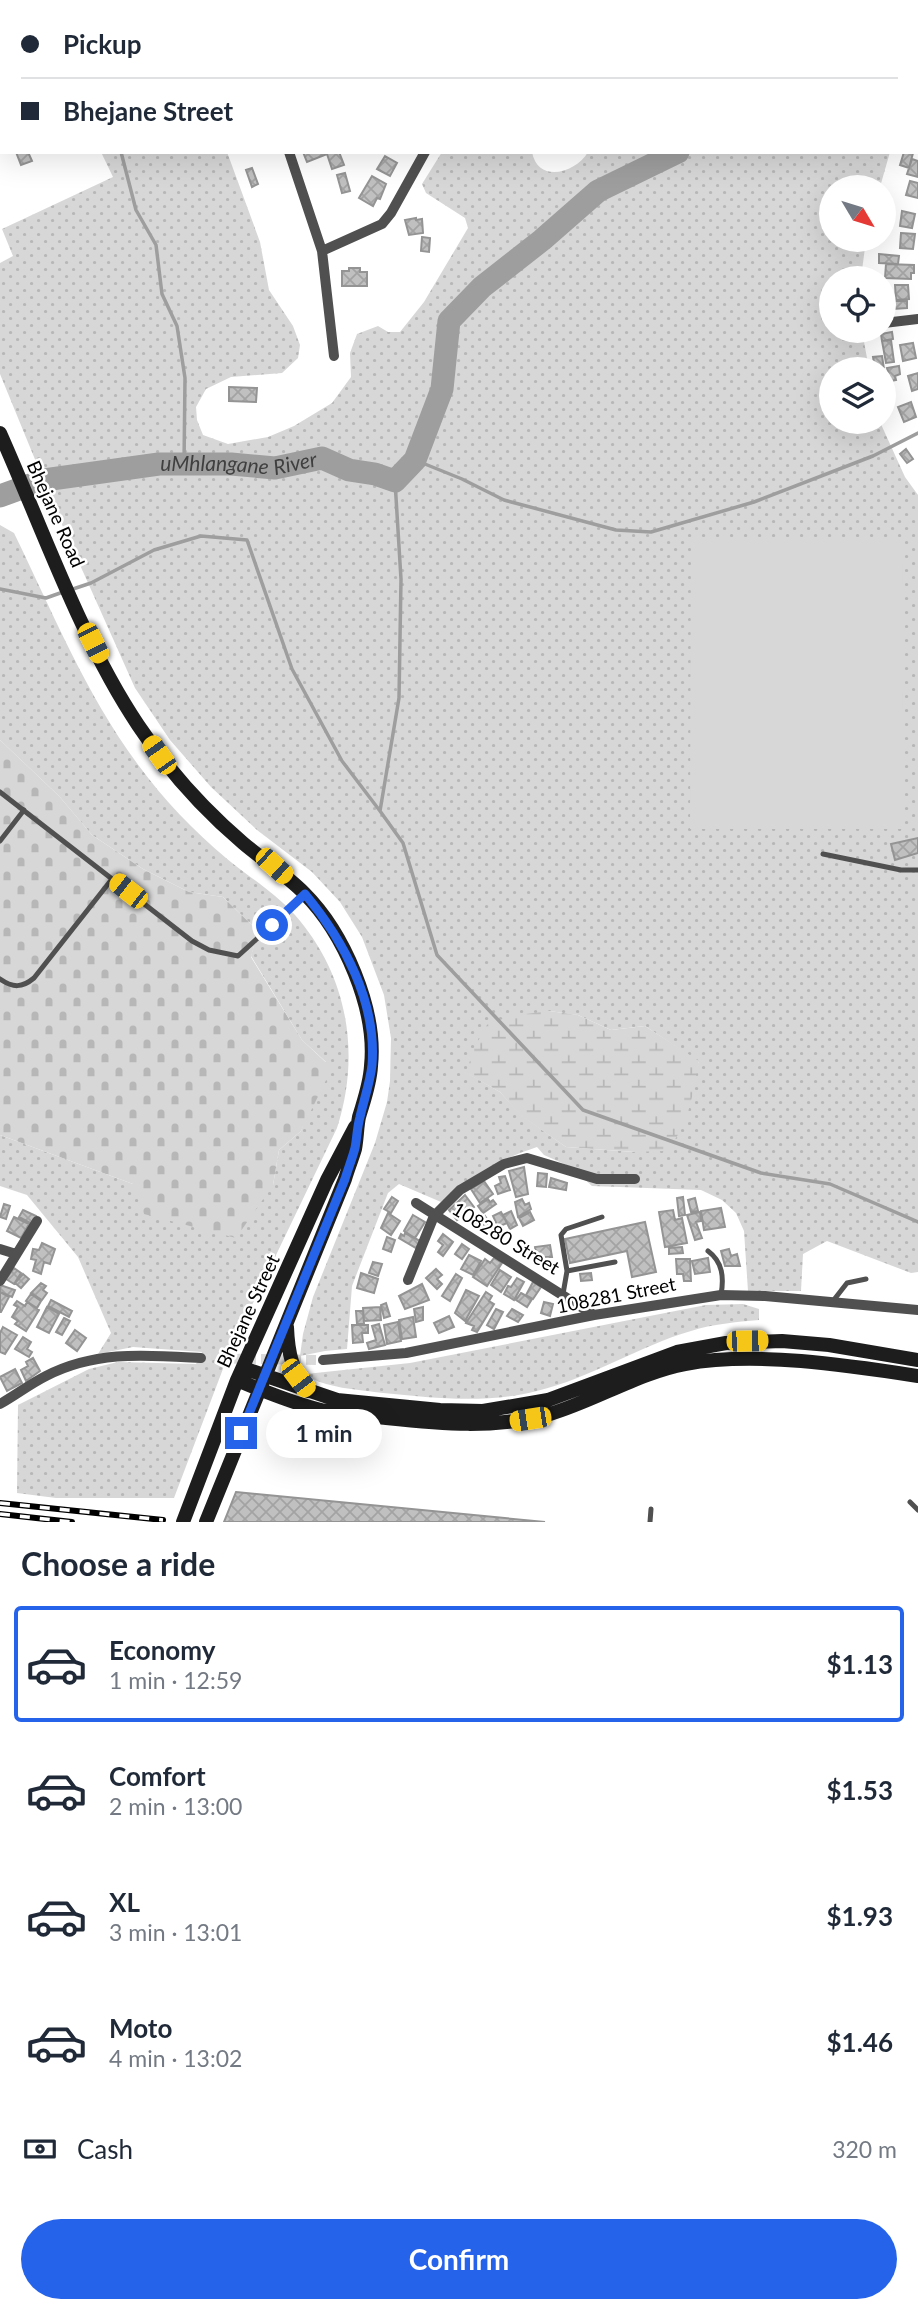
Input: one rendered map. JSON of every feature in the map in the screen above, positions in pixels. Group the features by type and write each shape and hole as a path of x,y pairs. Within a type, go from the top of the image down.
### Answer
{"street":[{"path":"290,154 322,251 334,356"},
{"path":"322,251 382,224 424,154"},
{"path":"896,322 918,319"},
{"name":"Bhejane Road","path":"0,433 77,610"},
{"name":"Bhejane Street","path":"77,610 121,698 173,775 218,820 305,894 337,936 352,964 372,1040 368,1090 345,1179 206,1522"},
{"name":"Bhejane Street","path":"183,1522 240,1374 327,1180 359,1119"},
{"path":"434,1216 460,1191 515,1159 536,1159 597,1179 635,1179"},
{"name":"108280 Street","path":"416,1203 594,1315"},
{"name":"108280 Street","path":"408,1280 434,1216"},
{"path":"0,1281 37,1221"},
{"path":"0,1249 16,1254"},
{"name":"108281 Street","path":"323,1360 406,1353 594,1315 721,1295 765,1296 918,1310"},
{"path":"286,1323 289,1355 294,1370 308,1391"},
{"path":"261,1382 337,1400 440,1410 483,1411 548,1400 677,1352 726,1343 782,1341 878,1352 918,1360"},
{"path":"0,1404 46,1376 80,1362 135,1354 201,1358"},
{"path":"240,1374 335,1413 443,1423 486,1424 530,1419 551,1413 670,1368 700,1362 790,1362 918,1376"}],"lane":[{"path":"0,792 192,941 209,950 238,956 305,894"},
{"path":"0,841 24,810"},
{"path":"823,854 901,870 918,870"},
{"path":"0,979 16,987 27,984 34,978 112,879"},
{"path":"563,1294 567,1271 561,1235 566,1229 602,1217"},
{"path":"708,1251 717,1259 721,1269 721,1295"},
{"path":"567,1271 615,1262"},
{"path":"831,1303 847,1283 866,1279"},
{"path":"910,1502 918,1510"},
{"path":"650,1522 651,1509"}],"green space":[{"path":"102,154 228,154 260,242 269,290 293,326 300,345 298,358 282,373 231,377 206,389 196,407 197,420 203,435 228,444 268,437 294,426 332,403 351,377 350,353 357,334 378,326 388,332 400,332 424,302 468,228 465,218 426,193 422,184 441,154 533,154 542,168 549,172 558,172 575,165 586,154 889,154 883,175 819,175 819,252 864,252 863,266 819,266 819,343 864,343 867,357 819,357 819,434 885,434 905,477 918,495 918,1272 911,1273 827,1241 803,1254 801,1291 748,1291 744,1231 736,1213 722,1200 701,1190 592,1186 571,1167 544,1155 537,1147 486,1169 441,1202 399,1184 388,1193 352,1286 347,1349 300,1356 313,1297 375,1143 387,1102 391,1038 384,995 362,937 340,902 312,872 257,830 211,787 170,740 135,688 59,518 0,374 0,263 13,256 2,229 113,177","holes":["549,1011 578,1015 611,1030 645,1026 699,1062 634,1152 566,1147 521,1115 500,1092 467,1073"]},
{"path":"0,525 14,533 86,682 120,739 169,803 202,837 295,915 313,938 327,963 345,1016 348,1072 337,1128 229,1353 174,1498 56,1498 17,1493 18,1405 89,1369 118,1362 196,1364 202,1352 133,1347 98,1354 111,1333 78,1257 27,1195 0,1186 0,1135 133,1184 273,1185 279,1150 301,1131 326,1062 302,1040 251,956 258,931 223,897 189,892 143,869 92,835 59,796 0,740"},
{"path":"691,537 903,537 902,829 690,829"},
{"path":"0,740 59,796 92,835 143,869 189,892 223,897 258,931 251,957 302,1040 332,1068 301,1131 279,1150 273,1185 236,1238 144,1214 133,1184 0,1135"},
{"path":"549,1011 578,1015 611,1030 645,1026 699,1061 685,1121 665,1151 634,1152 566,1147 520,1115 500,1092 466,1073 474,1048 488,1023"},
{"path":"743,1304 759,1309 759,1320 691,1331 577,1378 518,1395 479,1399 422,1397 331,1385 306,1374 410,1363 706,1305"}],"building":[{"path":"17,154 29,154 32,161 21,165"},
{"path":"304,154 327,154 307,162"},
{"path":"327,154 340,154 344,165 332,169"},
{"path":"903,154 913,154 909,168 900,165"},
{"path":"385,156 397,163 390,176 377,169"},
{"path":"912,159 918,161 918,177 907,174"},
{"path":"252,168 258,184 252,187 246,170"},
{"path":"345,173 350,191 342,193 337,175"},
{"path":"372,176 386,184 380,199 377,198 373,206 359,198"},
{"path":"910,181 918,183 918,198 906,195"},
{"path":"902,211 915,214 912,228 900,226"},
{"path":"422,219 423,233 409,235 405,220"},
{"path":"901,233 915,234 913,249 900,248"},
{"path":"422,237 430,238 429,252 421,251"},
{"path":"879,254 899,256 898,264 879,263"},
{"path":"914,265 914,273 911,273 911,279 896,278 896,266 886,266"},
{"path":"349,268 360,268 360,272 367,272 367,286 342,286 342,271 349,271"},
{"path":"896,285 908,285 909,299 896,300"},
{"path":"896,301 907,301 907,308 896,309"},
{"path":"882,343 891,343 893,357 885,357"},
{"path":"913,343 916,358 903,361 900,345"},
{"path":"918,373 918,389 912,391 908,376"},
{"path":"229,387 257,388 256,402 229,401"},
{"path":"911,402 916,417 904,422 898,407"},
{"path":"906,449 913,459 907,463 900,454"},
{"path":"918,838 918,853 895,860 891,844"},
{"path":"524,1167 528,1194 516,1197 509,1171"},
{"path":"538,1173 547,1174 546,1187 537,1186"},
{"path":"505,1176 510,1190 498,1194 495,1186 501,1183 499,1177"},
{"path":"551,1178 567,1183 566,1190 549,1187"},
{"path":"484,1181 493,1194 480,1203 471,1189"},
{"path":"465,1195 474,1207 457,1220 449,1210"},
{"path":"392,1197 398,1201 391,1213 384,1209"},
{"path":"683,1197 685,1215 679,1216 677,1198"},
{"path":"695,1198 698,1211 691,1212 688,1200"},
{"path":"488,1199 496,1204 483,1213 478,1206"},
{"path":"522,1199 525,1205 529,1203 531,1209 518,1217 515,1202"},
{"path":"4,1204 10,1206 6,1219 0,1217"},
{"path":"721,1208 725,1227 704,1230 701,1211"},
{"path":"23,1210 36,1216 32,1224 19,1217"},
{"path":"673,1210 675,1220 682,1218 687,1243 665,1247 659,1212"},
{"path":"511,1211 517,1225 510,1229 503,1215"},
{"path":"501,1212 507,1223 498,1227 493,1216"},
{"path":"530,1212 534,1220 523,1226 519,1218"},
{"path":"700,1212 701,1221 696,1222 702,1238 695,1240 687,1215"},
{"path":"388,1213 400,1221 391,1235 381,1228"},
{"path":"413,1215 425,1222 415,1238 404,1231"},
{"path":"485,1216 490,1223 480,1230 475,1223"},
{"path":"14,1217 29,1224 21,1238 7,1231"},
{"path":"645,1222 656,1272 632,1277 627,1251 570,1263 565,1239"},
{"path":"491,1223 498,1233 491,1239 484,1228"},
{"path":"405,1233 420,1241 416,1248 399,1238"},
{"path":"443,1234 453,1242 443,1256 438,1252 443,1245 438,1241"},
{"path":"387,1237 395,1240 391,1252 383,1249"},
{"path":"42,1243 55,1249 50,1264 44,1262 41,1274 33,1271 36,1260 31,1259 33,1249 39,1250"},
{"path":"462,1244 469,1249 462,1259 455,1254"},
{"path":"550,1245 552,1257 545,1257 545,1261 537,1262 535,1247"},
{"path":"682,1247 683,1253 669,1254 669,1248"},
{"path":"729,1249 731,1256 737,1254 740,1266 725,1266 721,1251"},
{"path":"469,1255 481,1261 473,1275 461,1269"},
{"path":"494,1258 502,1263 487,1286 473,1277 485,1259 490,1263"},
{"path":"708,1258 710,1272 695,1274 692,1261"},
{"path":"676,1259 690,1259 691,1281 684,1281 683,1274 677,1274"},
{"path":"373,1262 382,1264 378,1276 369,1273"},
{"path":"14,1268 21,1273 14,1284 6,1279"},
{"path":"436,1269 442,1275 437,1279 442,1284 437,1289 426,1278"},
{"path":"500,1270 511,1277 501,1292 491,1285"},
{"path":"361,1273 378,1279 374,1293 357,1288"},
{"path":"591,1273 592,1280 581,1281 580,1274"},
{"path":"23,1274 29,1279 21,1288 15,1283"},
{"path":"456,1274 462,1278 450,1301 442,1296"},
{"path":"517,1278 524,1282 514,1300 504,1294"},
{"path":"533,1282 541,1287 533,1299 526,1295"},
{"path":"41,1283 46,1286 43,1290 47,1293 42,1300 31,1293"},
{"path":"422,1284 429,1300 405,1309 399,1296"},
{"path":"0,1285 15,1290 12,1297 0,1292"},
{"path":"466,1290 479,1296 465,1321 455,1313"},
{"path":"0,1292 9,1297 1,1312 0,1312"},
{"path":"486,1292 492,1296 489,1301 494,1304 477,1332 472,1330 474,1326 466,1323"},
{"path":"521,1293 532,1299 527,1307 516,1300"},
{"path":"31,1294 41,1301 37,1308 26,1301"},
{"path":"51,1300 72,1311 69,1317 48,1306"},
{"path":"17,1301 25,1306 27,1302 39,1310 26,1331 15,1324 18,1321 12,1317 18,1307 14,1305"},
{"path":"544,1302 553,1304 550,1316 541,1313"},
{"path":"386,1303 390,1316 384,1318 381,1305"},
{"path":"47,1307 59,1314 49,1333 37,1327"},
{"path":"380,1307 381,1320 364,1321 363,1308"},
{"path":"423,1307 423,1320 416,1322 414,1309"},
{"path":"496,1309 503,1312 494,1329 487,1325"},
{"path":"512,1309 523,1315 518,1322 507,1316"},
{"path":"356,1311 363,1311 364,1324 357,1324"},
{"path":"449,1316 454,1327 439,1333 434,1323"},
{"path":"413,1317 416,1337 402,1339 399,1320"},
{"path":"64,1318 70,1321 62,1335 56,1332"},
{"path":"398,1322 401,1341 387,1344 384,1325"},
{"path":"379,1324 385,1345 369,1349 367,1343 376,1340 372,1326"},
{"path":"352,1325 368,1325 368,1333 362,1333 363,1342 353,1343"},
{"path":"3,1327 17,1335 5,1354 0,1352 0,1333"},
{"path":"75,1330 86,1338 77,1351 66,1343"},
{"path":"23,1337 31,1342 27,1349 32,1352 29,1357 15,1349"},
{"path":"33,1358 40,1371 26,1381 21,1370 28,1366 26,1362"},
{"path":"15,1369 22,1383 7,1391 0,1377"},
{"path":"236,1492 545,1522 224,1522"}],"waterway":[{"path":"122,154 136,210 156,245 162,294 177,326 185,378 184,464"},
{"name":"uMhlangane River","path":"0,496 44,480 159,464 231,464 275,468 322,458 349,470 375,474 395,481 415,460 442,389 449,321 482,287 598,191 674,154"},
{"path":"415,460 504,500 616,530 651,532 754,502 873,456 918,433"},
{"path":"395,481 401,579 399,698 380,811 403,843 437,955 583,1110 761,1173 830,1184 918,1222"},
{"path":"70,590 91,583 154,550 201,536 247,540 292,669 342,761 380,811"},
{"path":"0,589 46,598 63,592"}],"tunnel":[{"path":"201,1358 323,1360"}],"railway":[{"path":"0,1503 163,1520"},
{"path":"0,1514 72,1522"}],"route":[{"path":"241,1433 345,1179 355,1147 372,1064 372,1040 352,964 321,913 305,894 272,925"}]}
